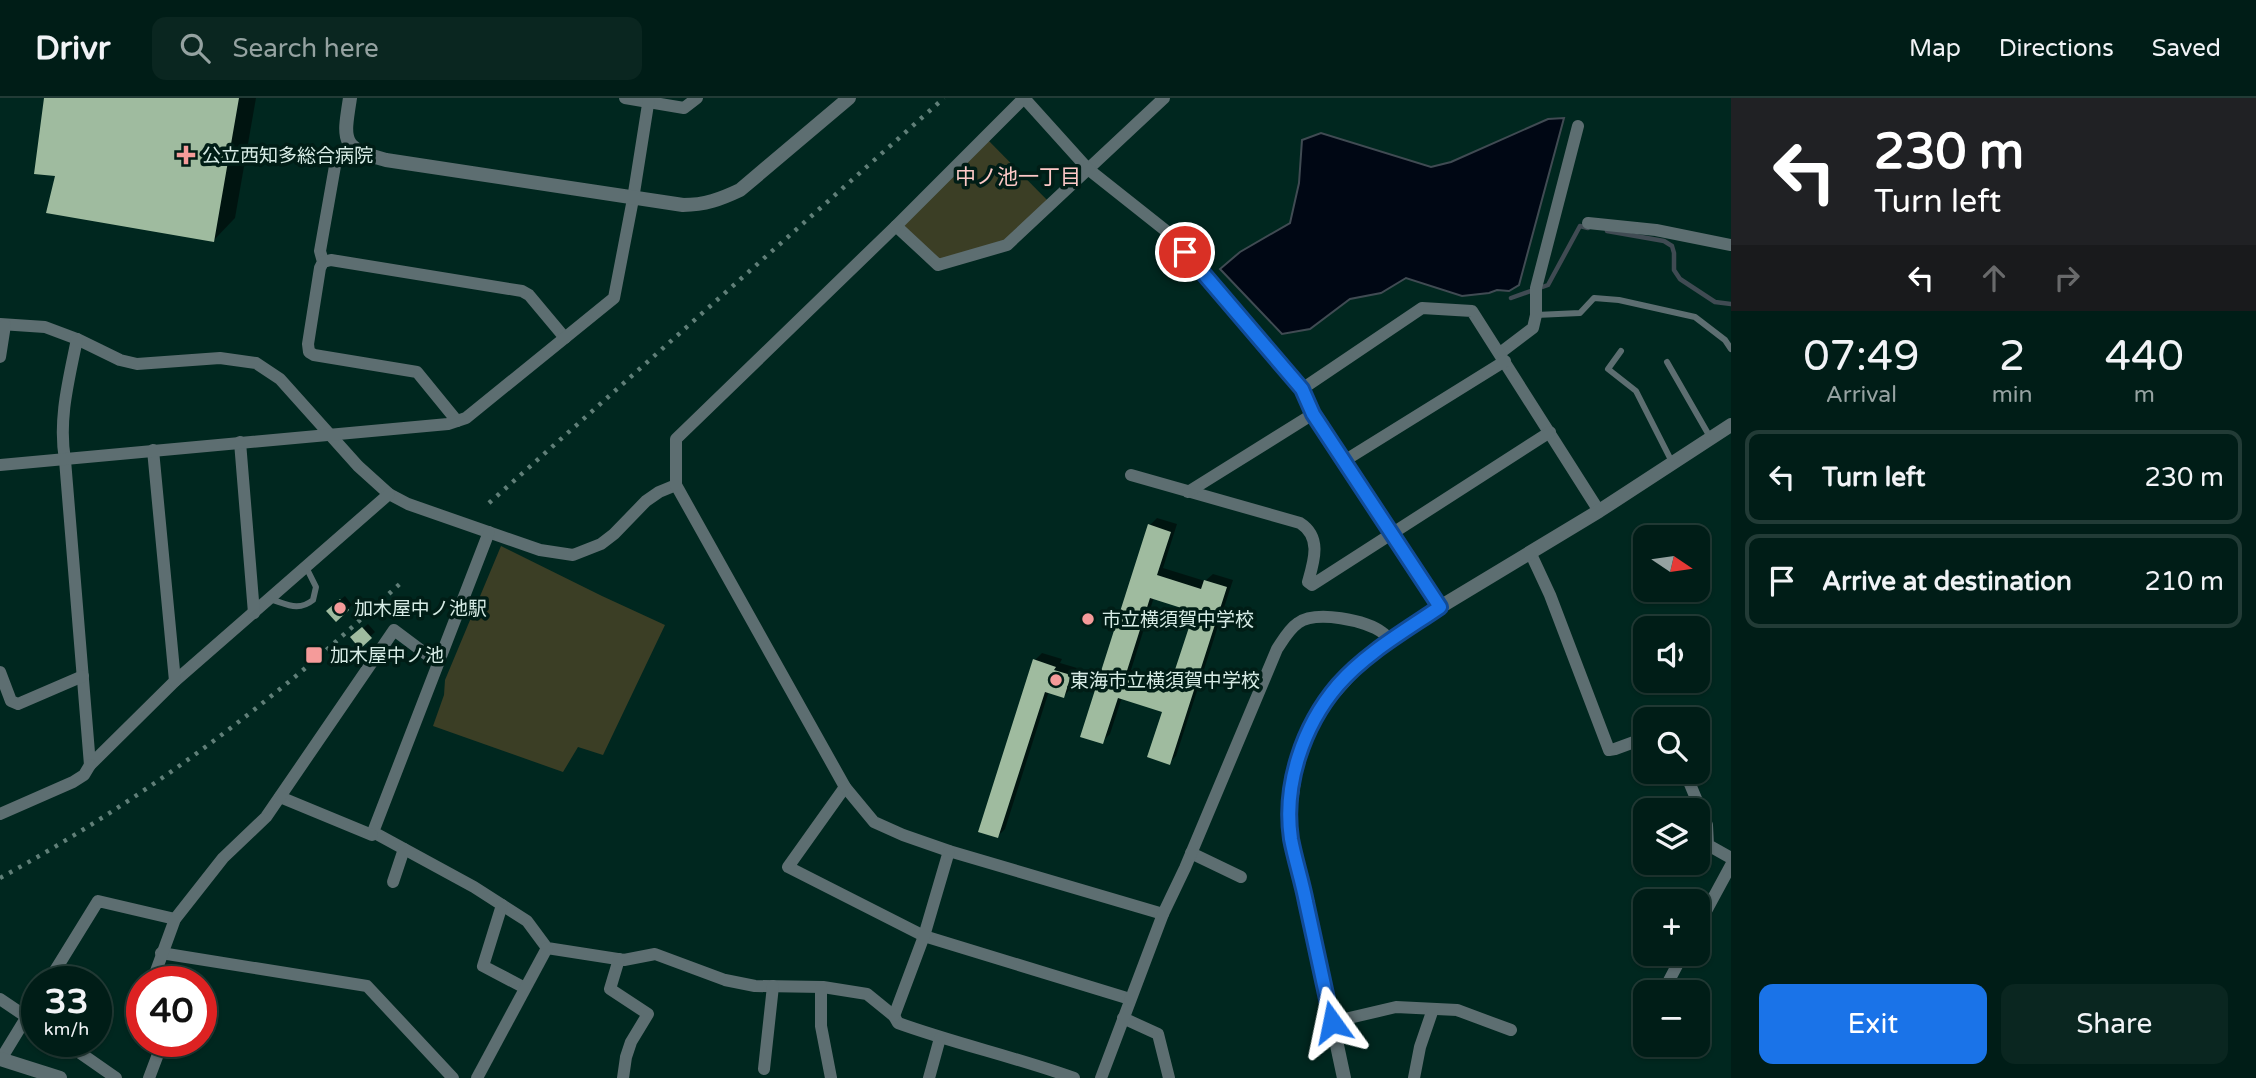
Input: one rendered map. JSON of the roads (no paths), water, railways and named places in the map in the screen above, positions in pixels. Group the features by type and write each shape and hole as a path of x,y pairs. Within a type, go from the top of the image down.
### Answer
{"street":[{"path":"350,98 346,124 351,147 360,153 386,160 683,205 702,205 740,190 849,98"},
{"path":"625,98 684,107 697,98"},
{"path":"1163,914 949,851 874,822 845,787 676,485 676,439 1024,98 1088,169 1170,234 1302,389 1313,414 1440,607"},
{"path":"896,226 938,265 1007,245 1164,98"},
{"path":"0,465 448,424 466,418 614,298 649,100"},
{"path":"1344,461 1503,357 1533,328 1536,288 1578,126"},
{"path":"351,147 341,155 335,166 320,251 323,262 308,344 309,352 416,372 457,421"},
{"path":"1588,223 1656,230 1731,245"},
{"path":"323,262 331,260 522,291 529,295 565,338"},
{"path":"1302,389 1422,308 1472,311 1599,510"},
{"path":"0,357 2,324 45,327 120,360 137,364 220,358 256,363 280,379 358,466 389,494 408,504 540,550 573,555 601,544 646,501 676,485"},
{"path":"77,339 65,402 62,438 90,765"},
{"path":"1188,492 1313,414"},
{"path":"1343,1078 1291,838 1291,803 1296,765 1307,734 1321,707 1368,656 1440,607 1731,425"},
{"path":"1131,475 1300,523 1311,533 1314,542 1314,561 1308,582 1312,585 1550,432"},
{"path":"240,442 254,613"},
{"path":"153,450 175,681"},
{"path":"0,814 83,775 175,681 389,494"},
{"path":"489,532 373,832 527,921 547,948 620,959 655,954 725,980 755,986 821,987 867,994 894,1016 898,1023 1074,1078"},
{"path":"1530,552 1550,595 1609,750 1633,742"},
{"path":"1101,1078 1163,914 1277,649 1298,622 1329,616 1367,625 1384,633 1390,641"},
{"path":"157,966 175,919 223,858 267,817 394,630 438,663"},
{"path":"0,672 11,701 18,704 83,676"},
{"path":"1690,784 1707,825 1708,845 1731,858"},
{"path":"845,787 788,867 924,936 1130,999"},
{"path":"280,797 372,835"},
{"path":"393,882 404,849"},
{"path":"894,1016 924,936 949,851"},
{"path":"1191,853 1241,877"},
{"path":"1710,904 1731,865"},
{"path":"58,966 98,901 175,919"},
{"path":"502,905 483,966 525,988"},
{"path":"477,1078 547,948"},
{"path":"161,953 366,986 453,1078"},
{"path":"620,959 610,989 648,1014 631,1042 623,1078"},
{"path":"764,1069 773,986"},
{"path":"821,987 821,1026 831,1078"},
{"path":"0,999 21,1013"},
{"path":"1332,1022 1396,1007 1457,1010 1511,1030"},
{"path":"1414,1078 1420,1047 1433,1009"},
{"path":"1124,1017 1158,1034 1169,1078"},
{"path":"21,1034 1,1059 60,1078"},
{"path":"929,1078 940,1038"},
{"path":"86,1057 116,1078"},
{"path":"149,1078 157,1057"}],"lane":[{"path":"1536,315 1580,313 1594,298 1619,300 1695,317 1725,340 1731,349"},
{"path":"1621,351 1608,369 1636,391 1672,462"},
{"path":"1667,362 1711,439"},
{"path":"270,599 299,607 306,606 313,600 316,587 306,568"}],"waterway":[{"path":"1511,298 1548,285 1580,226 1588,228"},
{"path":"1607,231 1664,241 1672,246 1674,270 1680,279 1715,302 1731,304"}],"railway":[{"path":"489,503 944,98"},
{"path":"0,878 107,815 209,744 308,666 403,581"}],"place":[{"name":"公立西知多総合病院","path":"186,155"},
{"name":"加木屋中ノ池駅","path":"340,608"},
{"name":"市立横須賀中学校","path":"1088,619"},
{"name":"加木屋中ノ池","path":"314,655"},
{"name":"東海市立横須賀中学校","path":"1056,680"}],"district":[{"name":"中ノ池一丁目","path":"1018,177"}]}
